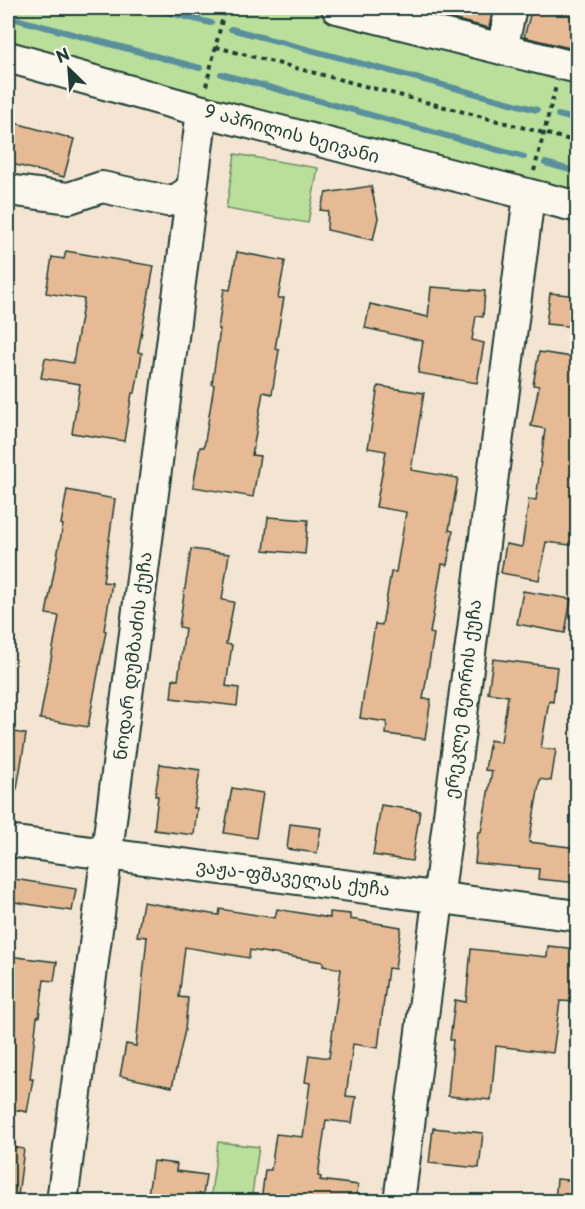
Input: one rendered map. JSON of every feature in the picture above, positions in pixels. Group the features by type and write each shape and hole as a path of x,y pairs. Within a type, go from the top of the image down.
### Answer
{"street":[{"path":"337,8 570,66"},
{"path":"502,49 512,8"},
{"name":"9 აპრილის ხეივანი","path":"8,57 201,111 578,207"},
{"name":"ნოდარ დუმბაძის ქუჩა","path":"62,1202 201,111"},
{"path":"8,190 69,198 102,187 167,201 178,199 192,189"},
{"name":"ერეკლე მეორის ქუჩა","path":"399,1202 529,196"},
{"name":"ვაჟა-ფშაველას ქუჩა","path":"8,841 578,916"}],"path":[{"path":"201,111 225,8"},
{"path":"216,47 578,142"},
{"path":"529,196 542,133 570,66"}],"green space":[{"path":"8,8 320,8 577,72 577,203 8,49"},
{"path":"235,154 318,168 308,223 226,209"},
{"path":"218,1142 259,1147 251,1201 210,1201"}],"building":[{"path":"408,8 493,8 489,28"},
{"path":"532,8 578,8 578,50 524,37"},
{"path":"8,121 74,139 64,177 8,163"},
{"path":"371,186 378,218 373,240 327,230 328,211 320,210 326,193"},
{"path":"66,251 154,266 138,352 142,353 124,441 72,433 80,384 41,378 45,358 73,363 84,299 46,293 52,257 64,259"},
{"path":"237,252 285,261 278,298 284,298 275,349 279,350 272,394 263,392 252,455 260,456 253,497 193,487 200,447 204,447 214,385 212,384 224,289 230,290"},
{"path":"431,287 485,291 483,317 476,316 472,340 484,343 477,383 418,373 423,341 365,328 370,304 428,317"},
{"path":"550,293 578,296 578,327 546,324"},
{"path":"539,352 578,358 578,546 546,542 539,580 501,573 506,544 522,547 529,499 536,500 545,429 531,426 539,386 533,385"},
{"path":"378,386 424,393 411,470 458,478 449,530 453,531 447,565 442,564 430,633 434,634 423,699 431,699 425,739 386,734 387,722 360,718 375,624 382,625 391,572 396,572 406,512 376,507 386,451 368,448"},
{"path":"67,490 115,499 103,582 112,583 104,630 106,631 88,727 40,719 59,616 46,614 63,525 61,524"},
{"path":"268,517 308,520 305,554 264,550"},
{"path":"191,549 229,554 222,600 234,602 226,644 232,645 226,686 239,688 237,706 171,698 173,679 178,680 185,628 179,627"},
{"path":"523,591 571,599 565,633 517,624"},
{"path":"493,659 557,667 553,702 549,701 541,748 556,750 551,781 540,779 529,842 578,848 578,883 538,879 539,869 475,863 478,832 481,832 492,771 485,770 490,740 501,742 508,696 488,693"},
{"path":"8,731 26,734 17,789 8,788"},
{"path":"160,764 200,770 194,808 197,808 194,835 154,830 158,796 155,796"},
{"path":"232,788 263,793 256,838 224,833"},
{"path":"381,805 420,811 412,861 373,855"},
{"path":"290,824 321,828 317,853 287,849"},
{"path":"8,878 76,889 72,911 8,901"},
{"path":"143,902 219,915 220,909 275,918 277,909 330,918 330,912 350,914 350,919 401,927 395,969 388,968 378,1048 353,1044 346,1096 356,1097 352,1123 326,1120 318,1176 321,1177 320,1180 358,1185 356,1202 261,1202 265,1170 271,1170 276,1134 303,1137 310,1083 305,1082 309,1055 329,1058 341,969 323,966 323,962 250,950 249,958 185,947 179,997 188,998 185,1030 172,1087 120,1076 126,1044 136,1046 147,937 137,936"},
{"path":"548,946 578,949 578,1002 560,1001 553,1053 496,1046 491,1100 448,1096 453,1040 450,1040 455,1000 466,1002 471,949 547,957"},
{"path":"8,956 57,962 54,981 44,980 39,1017 37,1017 30,1079 33,1079 27,1112 8,1108"},
{"path":"433,1128 483,1133 479,1168 429,1163"},
{"path":"8,1146 24,1149 18,1196 8,1195"},
{"path":"153,1161 177,1164 176,1171 206,1175 202,1202 147,1202"},
{"path":"557,1179 578,1181 578,1202 555,1201"}],"waterway":[{"path":"150,8 211,23"},
{"path":"8,17 200,68"},
{"path":"231,29 537,110"},
{"path":"221,74 524,157"},
{"path":"558,115 578,120"},
{"path":"545,163 578,172"}]}
